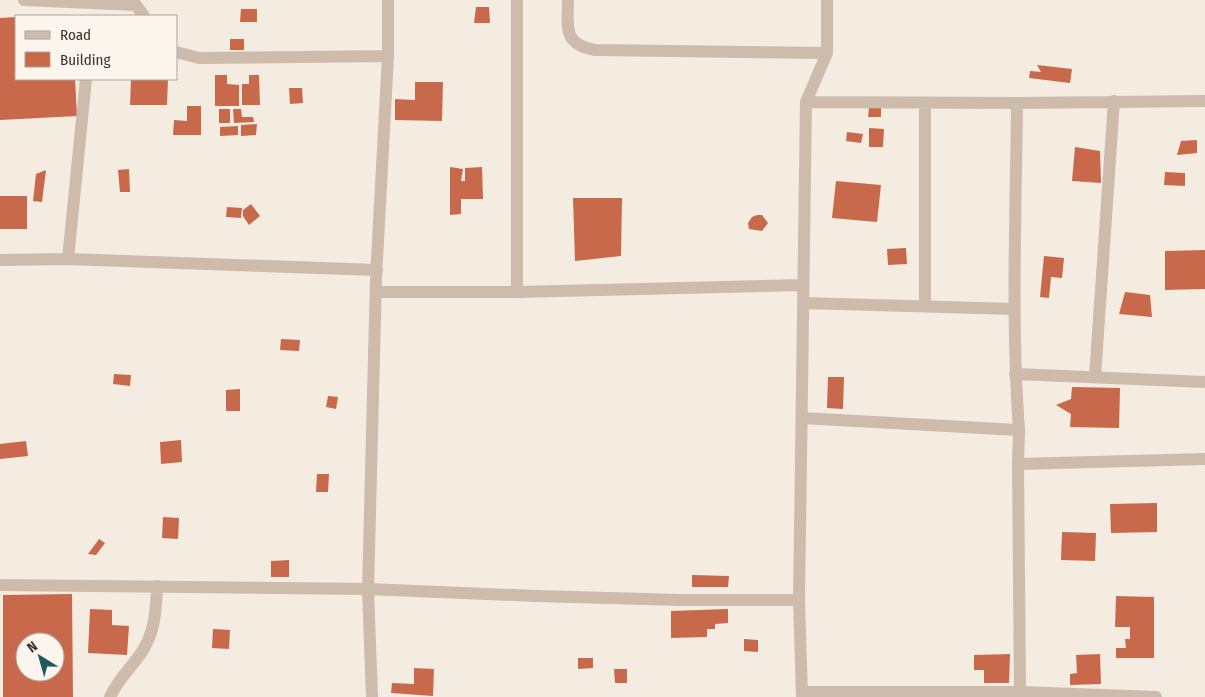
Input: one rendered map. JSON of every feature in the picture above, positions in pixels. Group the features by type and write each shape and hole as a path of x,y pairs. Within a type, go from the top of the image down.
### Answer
{"street":[{"path":"24,0 93,3 136,2 143,15"},
{"path":"372,697 368,589 376,292 388,56 388,0"},
{"path":"517,0 517,292"},
{"path":"568,0 569,36 575,43 584,48 595,50 827,53"},
{"path":"827,0 827,53 806,102 799,600 802,695 1020,692 1156,697"},
{"path":"92,15 93,3"},
{"path":"178,53 199,58 388,56"},
{"path":"68,259 86,80"},
{"path":"1095,377 1114,101"},
{"path":"806,102 1018,103 1205,101"},
{"path":"925,103 925,306"},
{"path":"1018,103 1014,309 1015,374 1019,430 1020,692"},
{"path":"0,260 68,259 377,270"},
{"path":"376,292 517,292 803,285"},
{"path":"803,303 1014,309"},
{"path":"1015,374 1205,382"},
{"path":"802,418 1019,430"},
{"path":"1018,464 1205,459"},
{"path":"0,584 368,589 642,599 799,600"},
{"path":"110,697 114,686 149,640 156,615 157,586"}],"building":[{"path":"476,7 489,7 490,23 474,23"},
{"path":"241,9 257,9 257,22 240,22"},
{"path":"15,17 15,80 75,80 77,116 0,120 0,18"},
{"path":"230,39 244,39 244,50 230,50"},
{"path":"1037,65 1072,69 1070,83 1029,78 1030,71 1041,72"},
{"path":"215,75 227,75 227,84 239,85 239,106 215,106"},
{"path":"249,75 259,75 260,105 242,105 242,84 249,84"},
{"path":"131,80 168,80 167,105 130,105"},
{"path":"415,82 443,82 442,121 395,120 395,99 415,100"},
{"path":"289,88 302,88 303,103 290,104"},
{"path":"187,106 201,106 201,135 173,135 174,120 187,121"},
{"path":"869,108 881,108 881,117 868,117"},
{"path":"219,109 230,109 230,123 219,123"},
{"path":"233,109 241,109 242,117 253,117 254,122 234,123"},
{"path":"257,124 256,135 241,136 241,125"},
{"path":"238,126 238,135 220,136 220,127"},
{"path":"869,128 884,129 883,147 869,147"},
{"path":"847,132 863,134 861,143 846,141"},
{"path":"1197,140 1197,153 1177,155 1181,141"},
{"path":"1075,147 1100,151 1101,183 1072,181"},
{"path":"450,167 463,169 461,181 465,181 465,168 482,167 483,199 461,199 461,214 450,215"},
{"path":"129,169 130,192 120,192 118,170"},
{"path":"46,170 42,202 33,201 36,174"},
{"path":"1165,172 1185,173 1185,186 1164,185"},
{"path":"836,181 881,185 877,222 832,218"},
{"path":"0,196 27,196 27,229 0,229"},
{"path":"573,198 622,198 621,256 575,261"},
{"path":"251,204 260,216 249,225 243,216 243,210"},
{"path":"227,207 242,208 241,218 226,217"},
{"path":"762,215 768,223 762,231 749,229 748,223 752,217"},
{"path":"906,248 907,264 888,265 887,249"},
{"path":"1205,250 1205,289 1165,290 1165,251"},
{"path":"1044,256 1064,258 1062,278 1051,277 1049,298 1040,297"},
{"path":"1125,292 1150,295 1152,317 1119,314"},
{"path":"281,339 300,340 299,351 280,350"},
{"path":"114,374 131,375 130,386 113,384"},
{"path":"828,377 844,377 843,409 827,408"},
{"path":"1072,387 1120,388 1119,428 1070,427 1071,414 1056,405 1071,399"},
{"path":"240,389 240,411 226,411 226,390"},
{"path":"328,396 338,397 336,409 326,407"},
{"path":"181,440 182,462 161,464 160,442"},
{"path":"26,441 28,456 0,459 0,444"},
{"path":"317,474 329,474 328,492 316,492"},
{"path":"1157,503 1157,532 1111,533 1110,504"},
{"path":"163,517 179,518 178,539 162,538"},
{"path":"1062,532 1096,533 1095,561 1061,560"},
{"path":"99,539 105,543 96,555 88,554"},
{"path":"289,560 289,577 271,577 271,561"},
{"path":"692,575 729,576 728,587 692,587"},
{"path":"72,594 73,697 3,697 3,595"},
{"path":"1116,596 1154,597 1154,658 1116,658 1116,648 1126,648 1125,639 1130,639 1130,627 1115,627"},
{"path":"90,609 112,610 112,625 129,626 127,655 88,653"},
{"path":"728,609 728,623 715,624 715,629 707,629 707,637 671,638 671,611"},
{"path":"213,629 230,630 229,649 212,648"},
{"path":"744,639 758,640 758,652 744,651"},
{"path":"1010,654 1009,683 984,683 984,670 974,670 974,655"},
{"path":"1100,654 1101,684 1070,685 1070,674 1077,673 1076,655"},
{"path":"578,658 593,658 593,668 578,669"},
{"path":"414,668 434,669 433,696 391,693 392,683 414,684"},
{"path":"614,669 627,669 627,683 615,683"}]}
